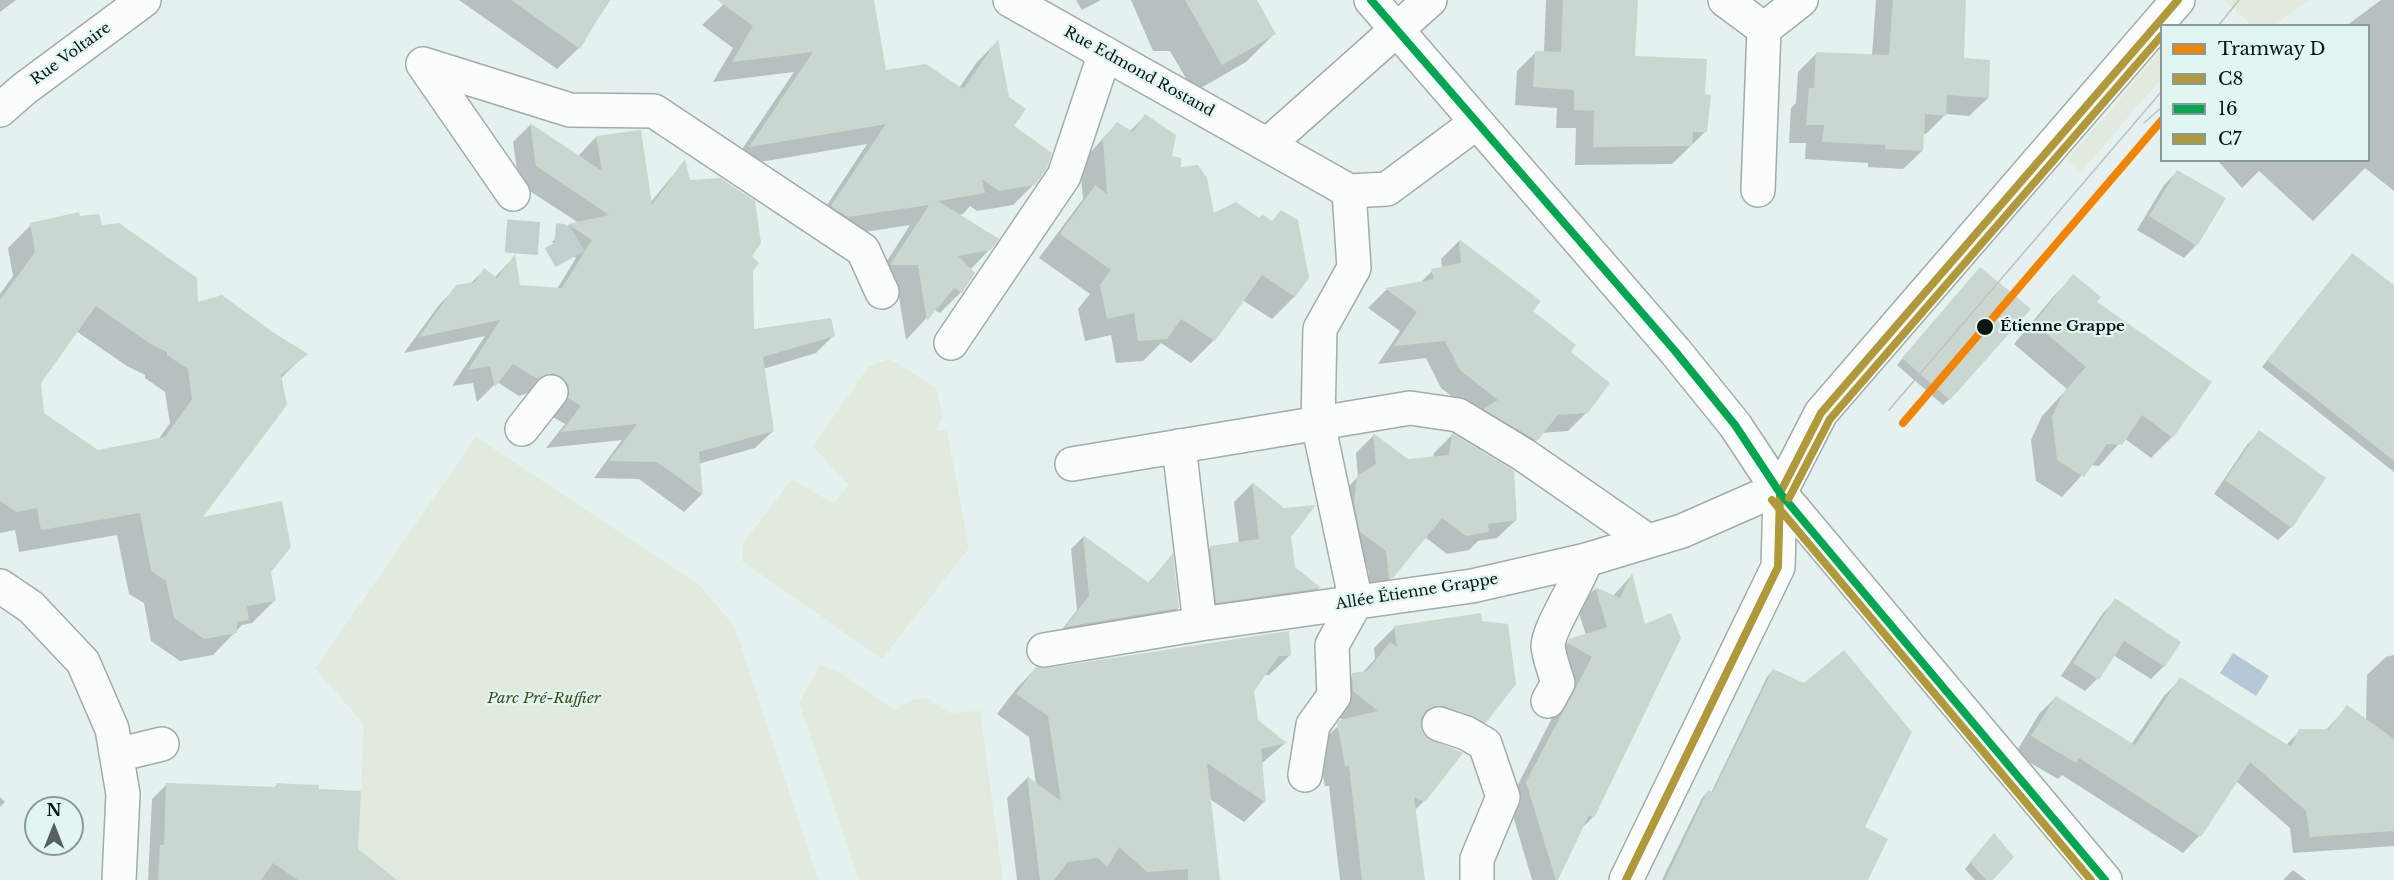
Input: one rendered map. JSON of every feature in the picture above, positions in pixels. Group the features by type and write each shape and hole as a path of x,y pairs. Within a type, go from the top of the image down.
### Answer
{"street":[{"name":"Rue Voltaire","path":"0,110 24,89 144,0"},
{"name":"Rue Edmond Rostand","path":"1010,0 1349,190"},
{"path":"1371,0 1690,369 1735,425 1780,493 2105,880"},
{"path":"1267,145 1398,31 1430,0"},
{"path":"1626,880 1778,567 1780,493 1821,414 2178,0"},
{"path":"1764,29 1798,3"},
{"path":"1731,5 1764,29"},
{"path":"1758,190 1764,29"},
{"path":"951,343 1064,176 1105,53"},
{"path":"513,194 423,64 570,110 654,111 863,250 882,292"},
{"path":"1305,775 1313,725 1334,696 1332,645 1356,602 1318,423 1320,329 1354,268 1349,190 1387,189 1476,123"},
{"path":"522,429 550,392"},
{"path":"1072,464 1410,408 1458,415 1524,455 1648,541"},
{"path":"1179,446 1200,624"},
{"name":"Allée Étienne Grappe","path":"1044,650 1200,624 1472,586 1586,560 1682,531 1757,498 1780,493"},
{"path":"1548,701 1558,683 1548,646 1580,579 1586,560"},
{"path":"0,586 31,607 83,662 112,729 123,794 119,880"},
{"path":"1439,724 1466,733 1485,744 1503,797 1477,859 1477,880"},
{"path":"117,755 162,744"}],"green space":[{"path":"2224,0 2309,0 2276,24 2250,24"},
{"path":"2160,52 2160,80 2081,172 2068,159"},
{"path":"890,359 936,388 943,416 936,430 947,431 969,548 882,659 742,561 743,543 792,479 834,504 848,485 813,446 869,366"},
{"name":"Parc Pré-Ruffier","path":"476,437 699,585 735,627 818,880 372,880 381,867 358,849 364,724 315,669"},
{"path":"820,665 839,672 895,710 911,700 927,698 949,713 980,711 1003,880 859,880 799,703"}],"water":[{"path":"2233,653 2269,676 2256,696 2220,673"}],"building":[{"path":"511,0 609,0 580,49"},
{"path":"717,0 874,0 886,70 926,64 963,89 998,39 1009,97 1026,109 1014,126 1052,153 1047,168 1035,185 999,191 982,179 985,193 938,201 999,239 991,250 958,256 975,273 962,293 954,288 927,321 918,265 890,265 929,205 848,217 831,206 886,124 749,147 813,52 732,62 753,26"},
{"path":"1185,0 1257,0 1276,34 1222,65"},
{"path":"1563,0 1638,0 1635,56 1707,59 1705,94 1711,95 1707,132 1693,132 1692,146 1593,147 1594,111 1574,110 1574,90 1533,87 1535,51 1561,52"},
{"path":"1893,0 1966,0 1964,58 1990,60 1989,98 1947,95 1946,116 1925,114 1923,151 1885,149 1885,145 1822,142 1824,125 1806,125 1809,88 1814,88 1816,52 1889,55"},
{"path":"1145,114 1176,135 1172,156 1181,158 1181,167 1198,165 1207,178 1214,213 1236,202 1259,218 1262,214 1272,221 1281,210 1298,220 1309,278 1295,297 1262,275 1215,341 1181,319 1167,339 1138,341 1134,313 1107,319 1100,285 1111,270 1060,234 1095,185 1107,194 1103,140 1117,122 1133,132"},
{"path":"530,123 602,171 596,136 641,130 652,205 685,159 690,180 720,178 755,201 761,243 752,256 759,263 753,271 754,329 831,318 835,336 763,357 774,431 699,452 703,495 657,462 609,461 637,424 561,432 581,406 568,398 569,386 562,377 553,373 538,379 513,364 495,387 490,366 468,370 500,320 419,337 456,285 475,282 484,268 497,278 515,254 520,285 562,288 592,240 568,224 609,215 536,166"},
{"path":"2177,170 2226,198 2197,246 2149,216"},
{"path":"79,212 80,216 99,214 102,225 119,223 197,278 198,302 222,295 274,333 308,354 281,375 287,405 203,517 282,501 291,547 271,572 276,601 247,606 249,620 237,622 237,633 204,639 174,618 166,581 151,571 140,513 41,530 37,508 16,512 0,501 0,300 35,252 30,223","holes":["96,306 149,343 167,352 167,355 188,369 192,399 165,437 98,450 44,413 41,383"]},
{"path":"1459,239 1541,301 1533,311 1576,345 1571,352 1610,383 1588,413 1558,415 1537,441 1483,409 1498,400 1460,370 1445,341 1394,346 1417,312 1385,288 1434,279 1431,269 1461,263"},
{"path":"2352,253 2394,285 2394,461 2267,360"},
{"path":"1980,267 2031,309 1950,400 1902,358"},
{"path":"2073,274 2101,297 2097,302 2212,382 2173,438 2142,415 2122,445 2107,444 2084,477 2057,460 2052,417 2063,393 2086,367 2034,323"},
{"path":"2259,430 2326,478 2292,528 2225,480"},
{"path":"1373,433 1408,459 1449,455 1452,433 1514,471 1517,520 1488,524 1489,532 1466,536 1442,518 1393,578 1389,579 1386,551 1360,532 1354,501 1357,476 1376,464"},
{"path":"1252,482 1284,508 1316,505 1291,537 1295,567 1321,588 1216,603 1210,546 1259,539"},
{"path":"1083,535 1149,583 1173,553 1179,608 1065,627 1089,596"},
{"path":"1632,573 1645,624 1671,613 1681,638 1594,818 1589,815 1556,880 1526,782 1592,657 1568,643 1569,639 1607,627 1595,587 1620,598"},
{"path":"2115,598 2181,642 2165,667 2124,641 2099,680 2073,663"},
{"path":"1481,613 1482,621 1508,624 1516,684 1486,723 1445,706 1435,706 1426,710 1421,719 1421,727 1425,736 1463,753 1425,802 1414,797 1425,880 1362,880 1349,766 1345,766 1337,723 1340,720 1378,711 1353,691 1352,673 1367,671 1390,642 1397,647 1394,626"},
{"path":"1289,631 1291,655 1279,656 1254,691 1258,720 1287,743 1261,749 1266,803 1207,763 1220,880 1188,880 1188,869 1147,872 1119,847 1107,867 1098,858 1068,862 1054,880 1040,880 1027,776 1061,801 1048,716 1016,694 1036,667 1047,668"},
{"path":"1844,650 1912,732 1865,827 1888,839 1868,880 1665,880 1708,790 1713,792 1773,669 1804,683"},
{"path":"2180,677 2291,747 2299,729 2329,729 2347,705 2394,739 2394,831 2310,837 2306,811 2250,762 2201,837 2079,758 2076,763 2031,736 2056,696 2135,745"},
{"path":"166,783 277,787 276,783 319,785 319,789 361,791 358,849 397,880 298,880 273,863 261,880 158,880 160,845 164,845"},
{"path":"1994,833 2014,857 1993,880 1986,880 1970,862"}],"tunnel":[{"path":"506,236 559,240 570,259"}],"tram line":[{"path":"2220,24 2239,0"},
{"path":"1889,410 2160,93"},
{"path":"2144,123 2160,109"},
{"name":"D","path":"1903,423 2160,122"}],"transit line":[{"name":"16","path":"1371,0 1675,351 1735,425 1780,493 2105,880"},
{"name":"C8","path":"1626,880 1778,567 1780,493 1821,413 2178,0"},
{"name":"C7","path":"1789,498 1830,419 2160,37"},
{"name":"C7","path":"1772,500 2091,880"}],"place":[{"name":"Étienne Grappe","path":"1985,327"}]}
